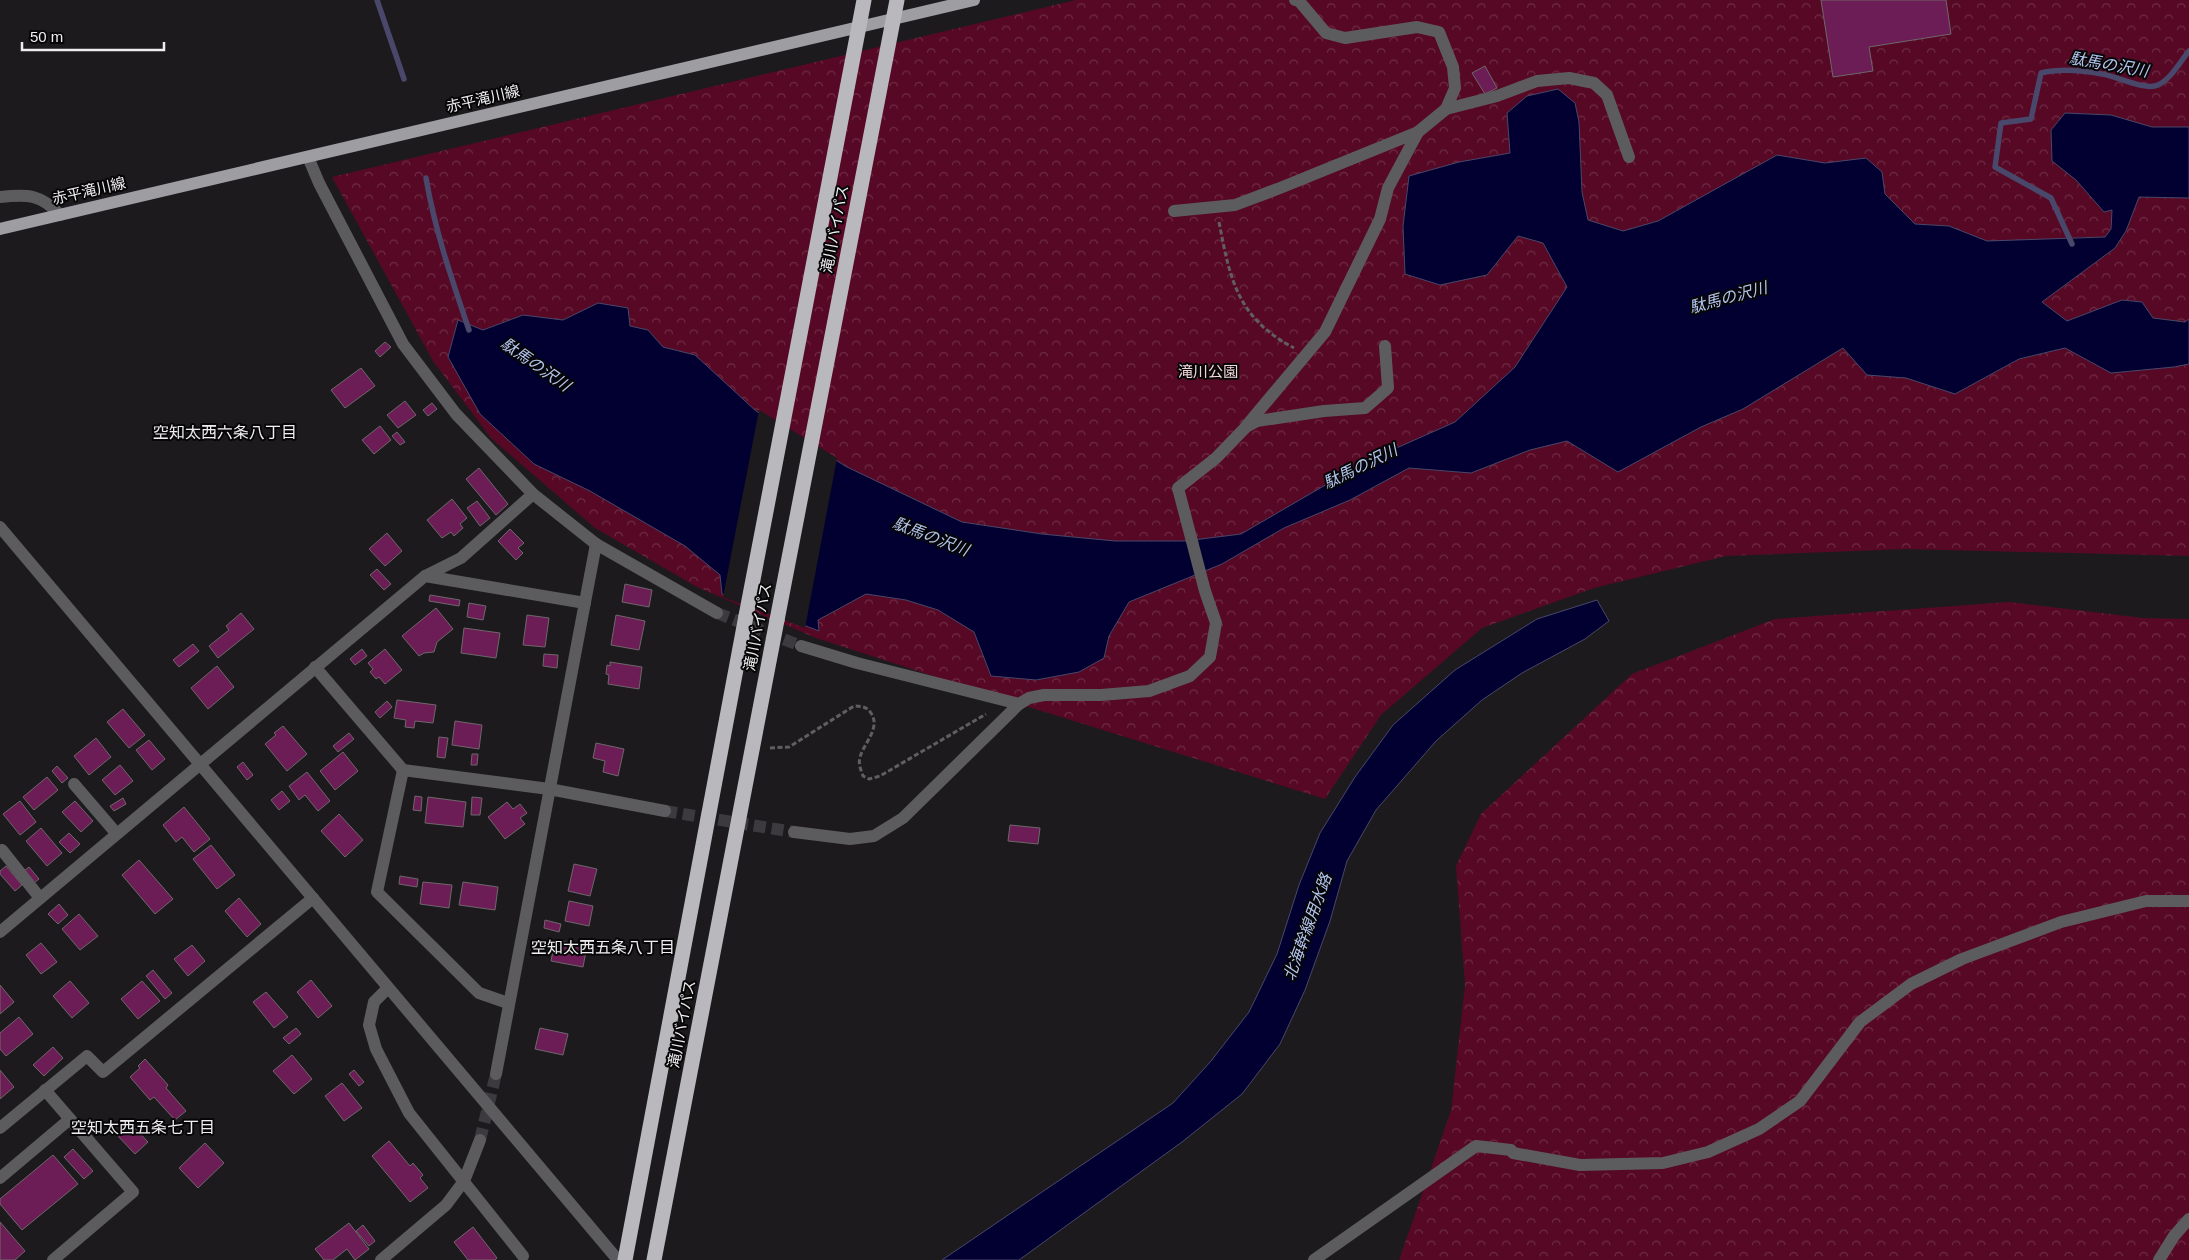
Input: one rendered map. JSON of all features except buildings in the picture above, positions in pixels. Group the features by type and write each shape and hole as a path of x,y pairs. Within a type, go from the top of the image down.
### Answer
{"highway":[{"name":"滝川バイパス","path":"625,1260 864,0"},
{"name":"滝川バイパス","path":"654,1260 897,0"}],"main road":[{"name":"赤平滝川線","path":"0,229 974,0"}],"street":[{"path":"1295,0 1326,33 1345,38 1417,27 1439,32 1453,67 1456,88 1446,110"},
{"path":"1174,211 1235,204 1280,188 1418,132 1446,110 1497,96 1537,81 1569,78 1594,83 1607,95 1629,157"},
{"path":"794,832 850,839 874,836 903,818 1020,704 1029,698 1044,695 1101,695 1149,691 1190,676 1210,657 1216,623 1204,591 1178,488 1216,458 1246,428 1325,332 1380,219 1388,188 1418,132"},
{"path":"308,157 319,183 403,344 456,414 533,494 596,544 717,613"},
{"path":"0,197 35,196 50,204 60,215"},
{"path":"1246,428 1257,421 1324,411 1365,408 1388,388 1385,346"},
{"path":"0,932 425,576 461,558 533,494"},
{"path":"0,527 618,1260"},
{"path":"496,1074 596,544"},
{"path":"425,576 585,603"},
{"path":"801,646 858,663 1020,704"},
{"path":"315,667 403,770 549,789 665,811"},
{"path":"403,770 376,892 479,993 508,1003"},
{"path":"74,784 116,834"},
{"path":"2,850 40,898"},
{"path":"0,1128 87,1056 104,1072 313,898"},
{"path":"1314,1260 1476,1146 1511,1150 1513,1154 1580,1166 1663,1162 1708,1152 1759,1129 1800,1101 1860,1022 1911,984 1962,959 2061,922 2146,901 2189,901"},
{"path":"388,988 374,1002 369,1025 376,1049 409,1113 523,1256"},
{"path":"45,1090 133,1192 52,1260"},
{"path":"0,1178 70,1119"},
{"path":"381,1260 446,1205 464,1181 480,1140"},
{"path":"2159,1260 2174,1236 2189,1219"}],"path":[{"path":"1216,206 1229,274 1246,310 1278,339 1306,354"},
{"path":"770,748 788,747 854,706 862,706 870,711 875,719 874,728 859,758 864,776 869,779 880,776 982,715 991,712"}],"green space":[{"name":"滝川公園","path":"1076,0 2189,0 2189,556 1906,549 1726,556 1594,588 1482,628 1381,715 1325,799 1032,708 816,638 697,587 595,528 491,438 433,361 332,177"},
{"path":"2009,602 2143,618 2189,619 2189,1260 1399,1260 1451,1111 1465,985 1456,866 1481,814 1632,674 1775,619"}],"water":[{"path":"1558,89 1575,103 1579,122 1582,192 1588,220 1623,231 1658,221 1777,155 1825,163 1866,158 1882,172 1885,194 1915,224 1949,226 1987,241 2105,237 2111,229 2112,210 2104,212 2076,180 2052,161 2051,130 2065,113 2111,115 2152,127 2189,127 2189,198 2139,197 2126,231 2115,248 2042,302 2067,321 2122,300 2142,302 2153,318 2185,322 2189,319 2189,364 2111,373 2065,348 2019,359 1955,394 1906,378 1867,375 1843,348 1743,409 1701,427 1618,472 1567,441 1530,450 1471,473 1409,468 1350,500 1284,528 1222,564 1129,602 1109,636 1104,658 1079,672 1036,680 991,676 974,632 938,610 906,600 866,594 818,620 819,631 722,594 720,575 685,546 590,491 534,464 480,414 448,357 458,320 483,330 523,315 563,320 598,303 628,308 630,326 648,330 663,347 695,355 756,411 847,467 962,522 1042,534 1115,541 1185,541 1241,534 1365,462 1455,422 1515,367 1567,287 1543,243 1518,236 1487,275 1440,285 1405,274 1403,226 1409,176 1459,162 1510,153 1507,113 1527,96"},
{"name":"北海幹線用水路","path":"1597,600 1609,621 1585,639 1522,673 1482,700 1436,741 1376,810 1347,861 1330,921 1305,990 1280,1044 1242,1094 1182,1142 1019,1260 942,1260 1173,1103 1211,1061 1249,1012 1277,954 1299,885 1320,833 1355,777 1393,725 1455,670 1537,619"}],"pier":[{"path":"759,410 837,458 805,628 723,597"}],"waterway":[{"name":"駄馬の沢川","path":"377,0 404,79"},
{"name":"駄馬の沢川","path":"2072,244 2051,198 1995,167 2001,123 2031,119 2041,73 2064,70 2086,71 2108,75 2138,85 2152,86 2158,85 2167,79 2189,51"},
{"name":"駄馬の沢川","path":"426,178 439,236 469,330"}],"tunnel":[{"path":"717,613 801,646"},
{"path":"665,811 794,832"},
{"path":"480,1140 496,1074"}],"district":[{"name":"空知太西六条八丁目","path":"225,432"},
{"name":"空知太西五条八丁目","path":"603,947"},
{"name":"空知太西五条七丁目","path":"143,1127"}]}
